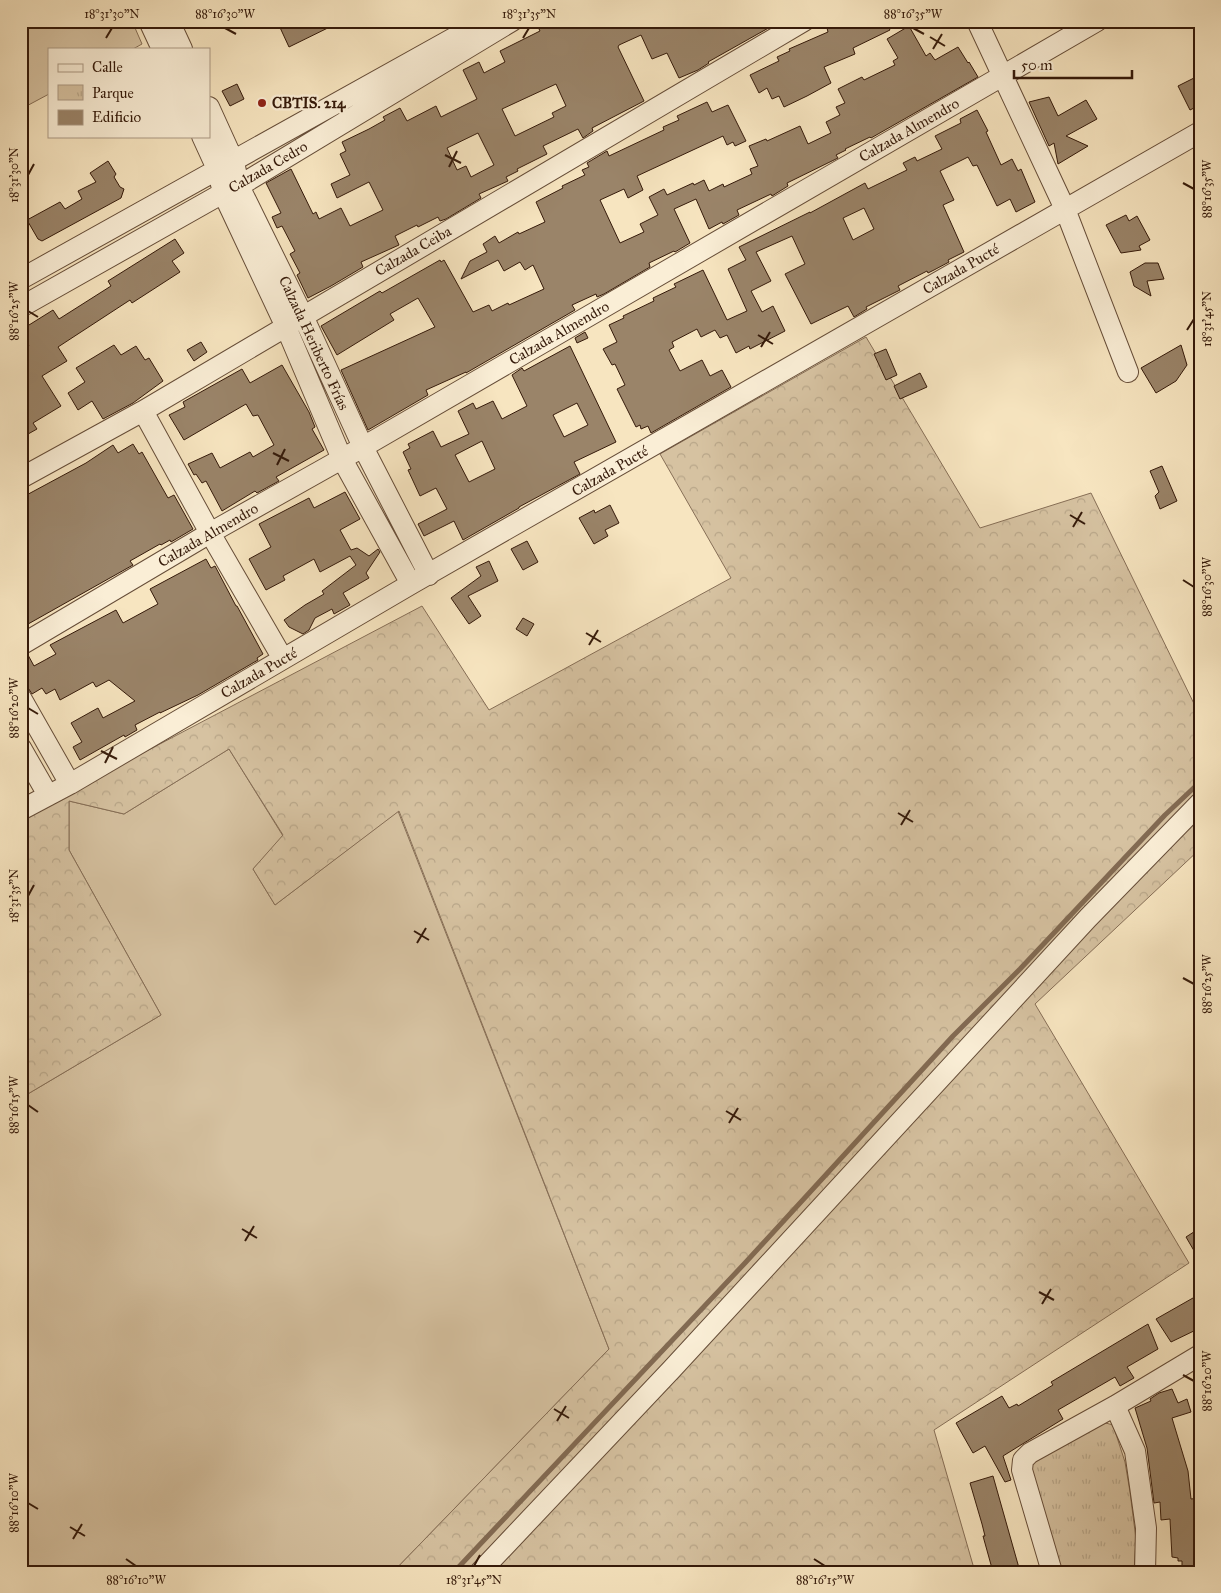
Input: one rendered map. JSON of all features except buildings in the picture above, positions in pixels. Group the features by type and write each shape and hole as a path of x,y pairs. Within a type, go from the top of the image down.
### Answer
{"street":[{"path":"149,21 162,48"},
{"path":"169,21 182,48"},
{"name":"Calzada Cedro","path":"21,279 484,21"},
{"name":"Calzada Cedro","path":"21,307 231,189 512,21"},
{"name":"Calzada Ceiba","path":"21,478 143,411 804,21"},
{"path":"977,21 1065,209 1128,372"},
{"name":"Calzada Almendro","path":"21,645 210,533 363,447 1097,21"},
{"name":"Calzada Heriberto Frías","path":"210,110 231,189 286,327 342,459 411,584"},
{"name":"Calzada Pucté","path":"21,810 70,784 411,584 1200,132"},
{"name":"Calzada Heriberto Frías","path":"204,138 226,166"},
{"name":"Calzada Heriberto Frías","path":"231,189 303,316 363,447 429,575"},
{"path":"143,411 210,533 283,659"},
{"path":"21,698 70,784"},
{"path":"21,748 48,795"},
{"path":"480,1572 672,1369 1088,918 1200,803"},
{"path":"1052,1572 1022,1470 1023,1460 1030,1453 1115,1406 1200,1355"},
{"path":"1115,1406 1136,1451 1146,1528 1144,1572"}],"green space":[{"path":"21,21 132,21 142,44 135,48 48,48 48,95 21,109"},
{"path":"866,337 980,528 1091,493 1200,716 1200,849 1035,1004 1189,1263 934,1430 975,1572 393,1572 609,1349 399,811 275,905 253,869 283,835 229,749 124,814 69,801 69,850 161,1015 21,1098 21,820 101,775 422,606 489,710 731,578 660,454"},
{"path":"229,749 283,836 253,869 275,905 398,811 609,1349 393,1572 21,1572 21,1098 161,1015 69,850 69,801 124,814"},
{"path":"1102,1422 1113,1425 1125,1462 1136,1539 1134,1572 1057,1572 1028,1471 1031,1461"}],"waterway":[{"path":"454,1572 745,1263 953,1036 1020,969 1165,815 1200,782"}],"place":[{"name":"CBTIS. 214","path":"262,103"}]}
